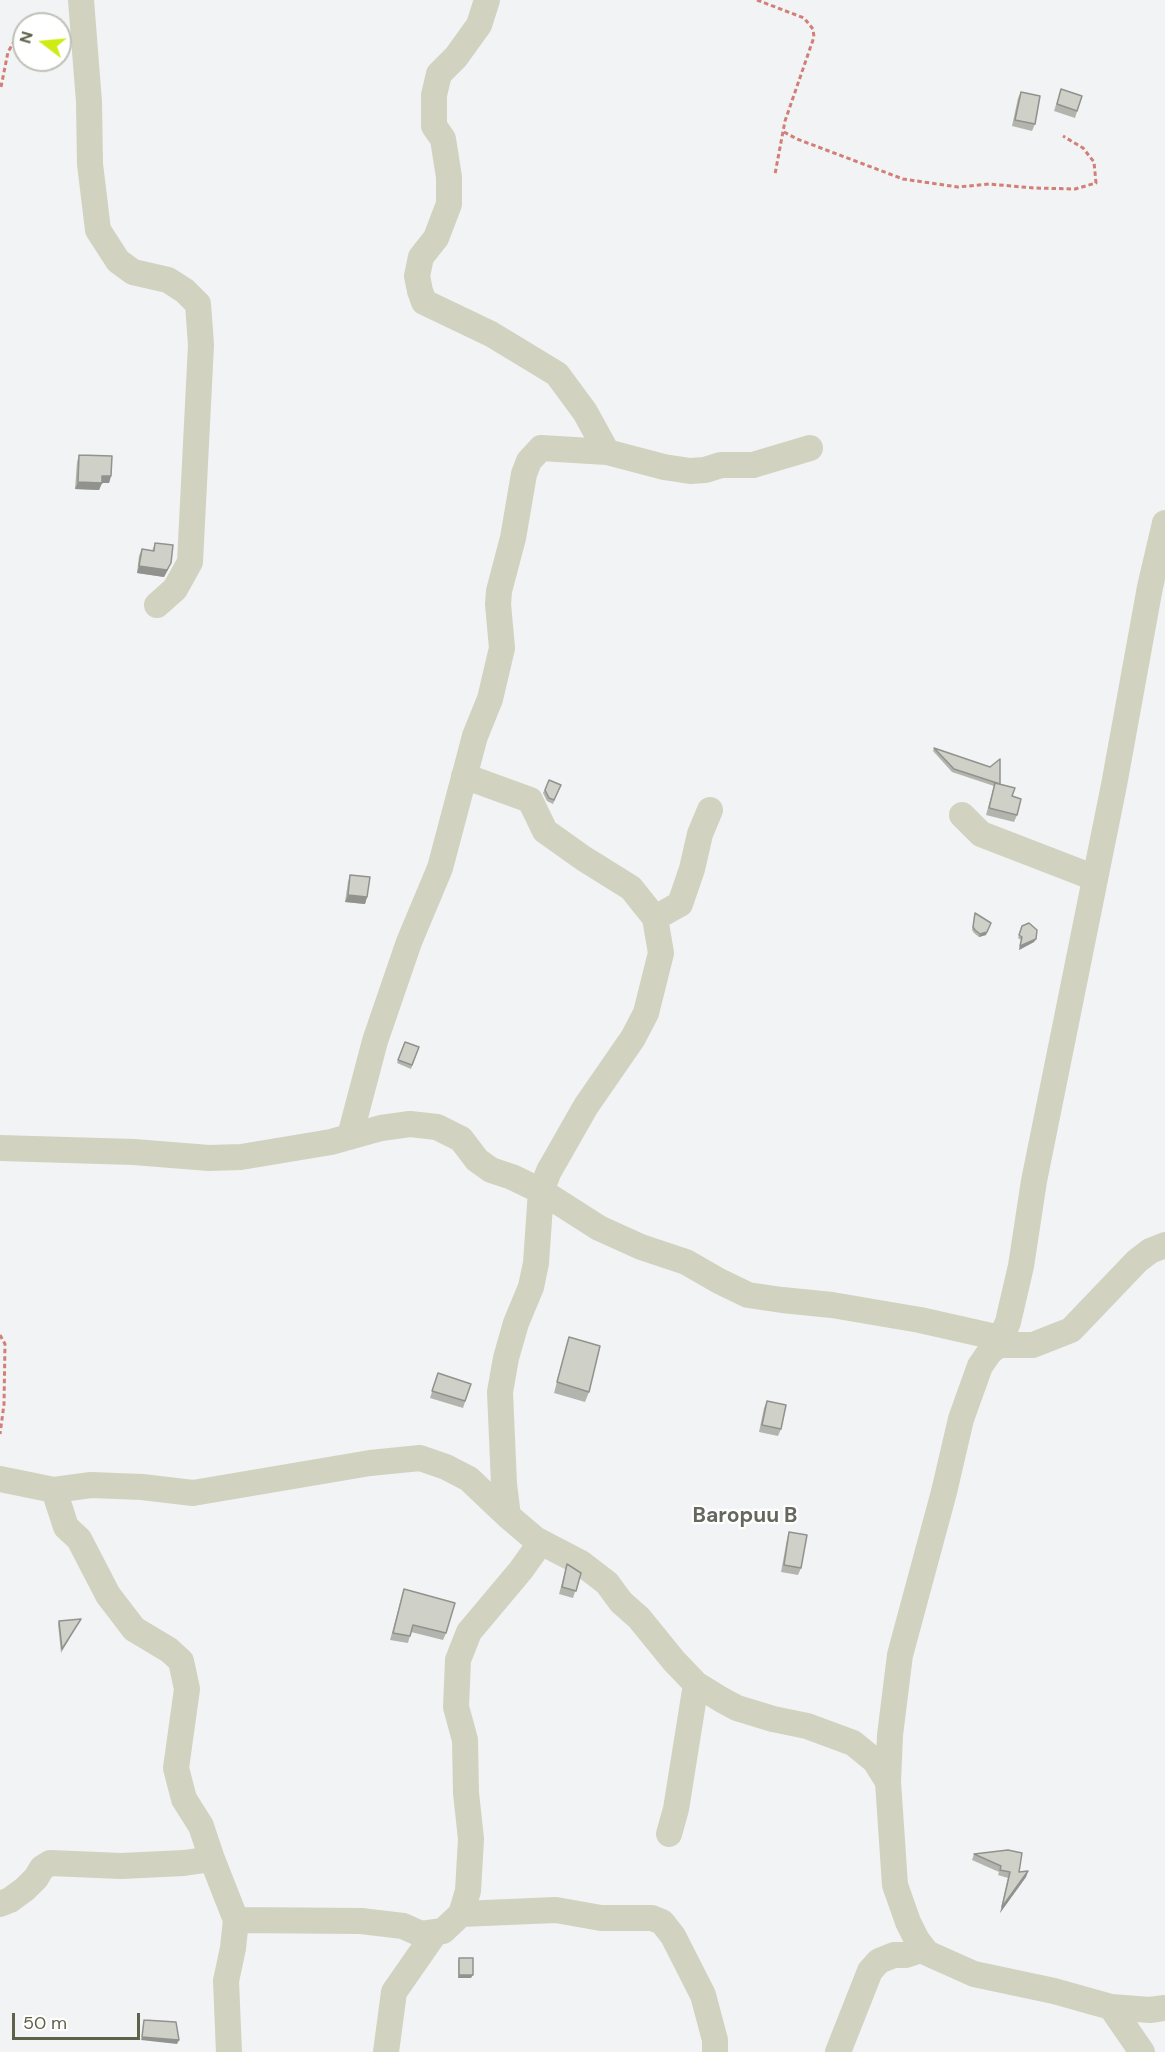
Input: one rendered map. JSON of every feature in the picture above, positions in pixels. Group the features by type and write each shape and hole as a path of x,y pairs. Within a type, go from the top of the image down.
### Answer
{"street":[{"path":"81,0 89,102 90,164 98,230 117,261 133,272 168,280 185,291 198,304 201,345 190,562 175,589 157,605"},
{"path":"487,0 479,26 440,74 434,95 434,126 443,139 449,177 449,204 436,238 421,257 417,276 420,291 424,302 491,334 557,374 585,412 607,452"},
{"path":"350,1136 362,1086 392,989 440,868 475,736 490,699 502,648 499,591 513,538 524,474 529,461 540,448 607,452 664,468 690,471 722,465 753,465 810,448"},
{"path":"1165,523 1150,587 1034,1181 1022,1266 1008,1322 999,1342 980,1366 961,1419 945,1492 900,1655 890,1735 888,1782 895,1885 908,1922 927,1953 975,1974 1054,1990 1111,2007 1150,2010 1165,2008"},
{"path":"464,776 530,800 545,831 631,888 655,918 661,953 645,1012 633,1038 586,1106 549,1171 541,1191 536,1263 531,1287 516,1323 506,1358 500,1392 504,1484 508,1516"},
{"path":"655,918 680,904 692,869 700,834 710,810"},
{"path":"962,815 981,834 1095,878"},
{"path":"0,1148 134,1152 209,1158 241,1157 331,1142 410,1124 437,1128 461,1139 477,1160 491,1170 541,1191 599,1228 641,1247 686,1262 748,1295 920,1320 999,1342 1033,1345 1071,1330 1137,1261 1150,1251 1165,1245"},
{"path":"0,1479 54,1490 91,1485 142,1487 193,1493 370,1463 420,1458 446,1467 469,1479 535,1539 581,1563 607,1583 621,1602 639,1617 674,1661 696,1684 737,1708 807,1726 853,1743 875,1761 888,1782"},
{"path":"54,1490 66,1527 80,1539 108,1595 134,1629 169,1650 181,1661 187,1689 177,1768 184,1799 201,1826 236,1920 226,1981 229,2052"},
{"path":"236,1920 361,1921 403,1926 421,1934 443,1931 461,1914 468,1892 471,1839 466,1793 465,1740 456,1707 458,1660 469,1632 521,1570 541,1542"},
{"path":"669,1834 676,1809 696,1684"},
{"path":"0,1904 25,1889 42,1868 50,1863 121,1866 184,1863 212,1859"},
{"path":"461,1914 556,1910 601,1918 652,1918 662,1922 673,1936 703,1995 715,2040 715,2052"},
{"path":"386,2052 394,1992 435,1933"},
{"path":"838,2052 870,1971 879,1961 894,1955 906,1955 918,1951 917,1940"},
{"path":"1111,2007 1142,2052"}],"path":[{"path":"757,0 804,18 813,28 814,37 785,121 776,174"},
{"path":"1,87 8,52 12,45"},
{"path":"784,132 796,139 903,179 958,187 989,184 1075,189 1096,183 1094,162 1083,148 1063,136"},
{"path":"0,1335 5,1344 5,1356 4,1404 0,1434"}],"building":[{"path":"1061,89 1082,96 1077,111 1057,104"},
{"path":"1021,92 1040,96 1035,124 1015,120"},
{"path":"79,455 112,456 111,476 102,476 102,483 78,482"},
{"path":"155,543 173,545 171,563 167,570 139,566 142,549 154,551"},
{"path":"934,748 990,767 1000,759 1000,784 954,769"},
{"path":"549,780 561,785 554,800 549,798 545,790"},
{"path":"995,783 1015,788 1012,796 1021,799 1017,815 989,808"},
{"path":"350,875 370,877 367,897 348,895"},
{"path":"975,913 991,923 987,932 980,934 973,927"},
{"path":"1029,923 1037,930 1036,939 1020,946 1022,937 1019,935 1022,926"},
{"path":"405,1042 419,1047 412,1065 398,1060"},
{"path":"569,1337 600,1346 589,1392 557,1382"},
{"path":"438,1373 471,1384 465,1401 432,1391"},
{"path":"767,1401 786,1405 781,1429 762,1425"},
{"path":"789,1532 807,1535 801,1568 784,1565"},
{"path":"567,1564 581,1573 576,1591 562,1587"},
{"path":"404,1589 455,1603 446,1633 413,1625 410,1636 393,1633"},
{"path":"81,1619 62,1649 59,1621"},
{"path":"1008,1850 1022,1853 1019,1872 1028,1871 1002,1907 1010,1872 1000,1870 1001,1866 974,1854"},
{"path":"459,1958 473,1958 473,1975 459,1975"},
{"path":"144,2020 176,2022 179,2040 142,2037"}],"district":[{"name":"Baropuu B","path":"745,1516"}]}
